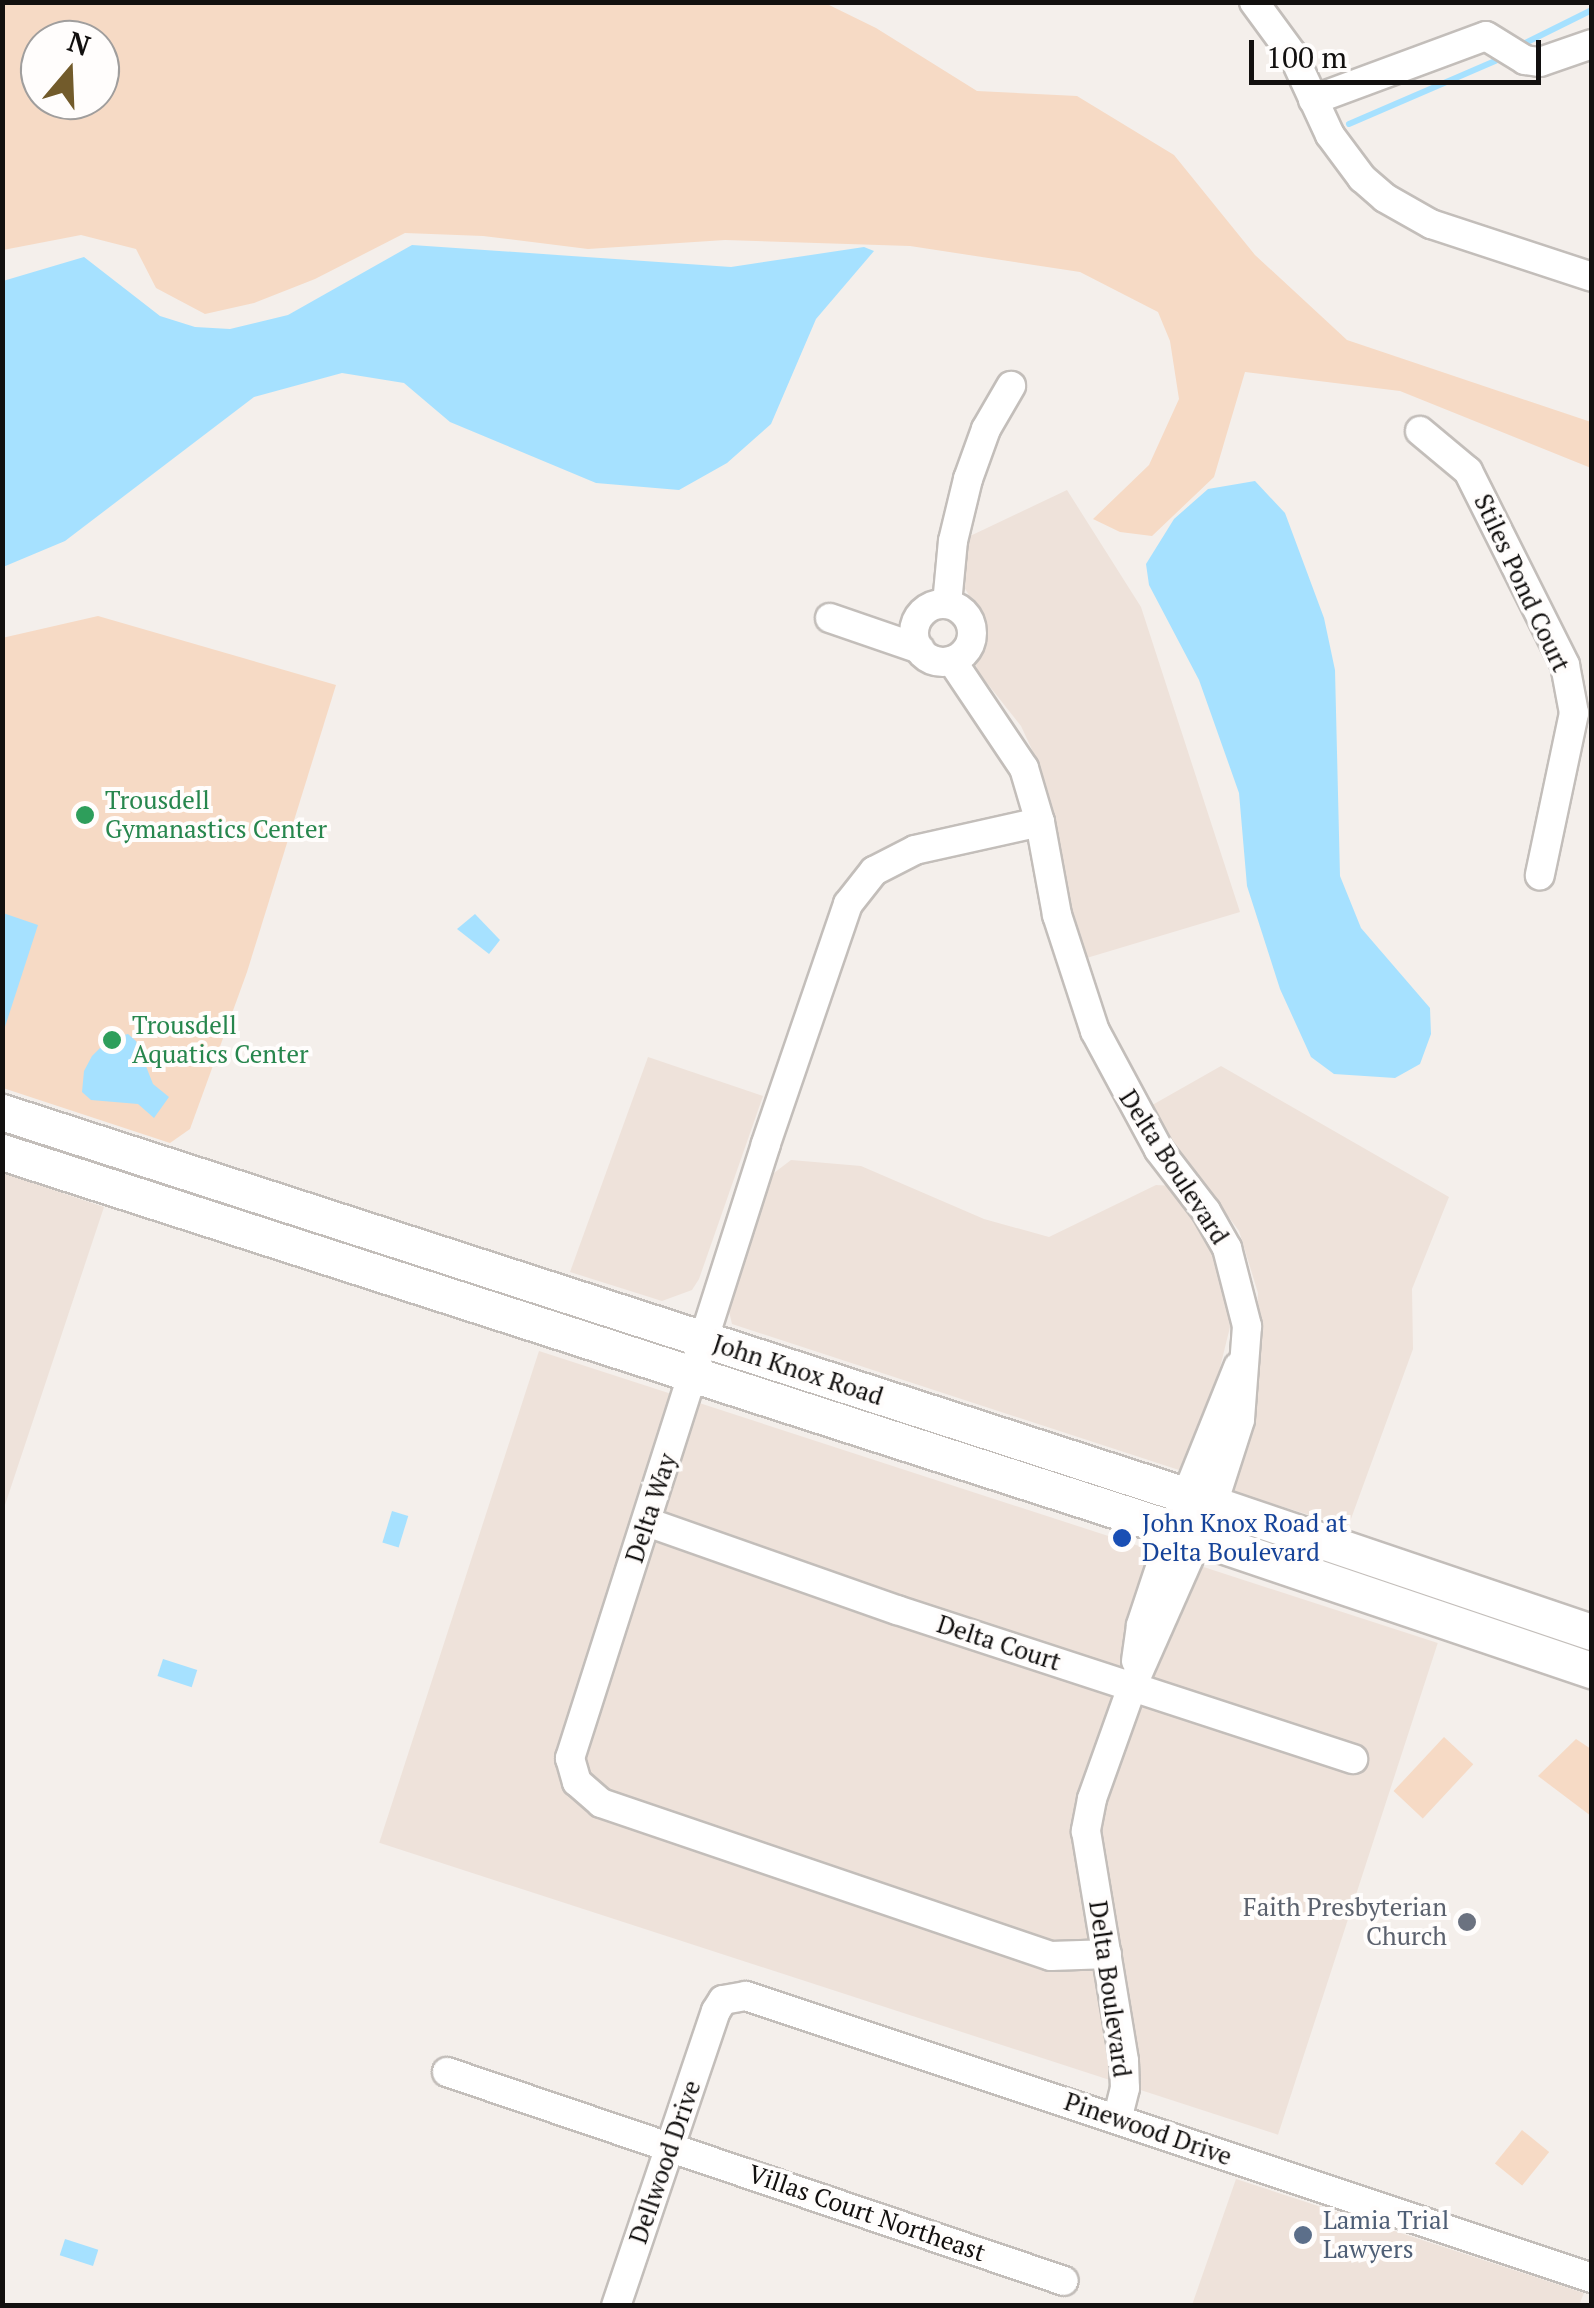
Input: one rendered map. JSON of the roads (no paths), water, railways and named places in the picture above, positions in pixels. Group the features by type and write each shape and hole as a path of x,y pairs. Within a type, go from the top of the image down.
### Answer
{"main road":[{"name":"John Knox Road","path":"2,1112 1200,1500 1592,1632"},
{"name":"John Knox Road","path":"2,1152 1589,1663"},
{"path":"191,1214 203,1177"}],"street":[{"path":"1254,2 1292,55 1348,161 1385,198 1406,212 1592,277"},
{"path":"1313,100 1486,36 1524,60 1540,62 1592,44"},
{"path":"947,604 953,541 968,479 986,429 1011,386"},
{"name":"Stiles Pond Court","path":"1420,431 1468,472 1579,681 1540,875"},
{"path":"830,618 920,649 938,662 952,661 966,652 972,634 963,612 947,604 935,605 918,618 914,628 920,649"},
{"name":"Delta Boulevard","path":"952,661 1024,768 1040,822 1057,915 1094,1031 1159,1150 1206,1211 1226,1248 1247,1326 1241,1360 1240,1420 1140,1625 1132,1687 1092,1799 1086,1830 1124,2061 1125,2088 1118,2119"},
{"name":"Delta Way","path":"1040,822 914,850 874,871 848,904 572,1748 572,1769 584,1791 601,1803 1052,1956 1107,1954"},
{"name":"Delta Court","path":"647,1522 1352,1760"},
{"name":"Pinewood Drive","path":"713,2018 724,2000 746,1996 1592,2278"},
{"name":"Dellwood Drive","path":"616,2306 713,2018"},
{"name":"Villas Court Northeast","path":"447,2072 1064,2281"}],"water":[{"path":"412,245 731,267 864,247 874,251 816,319 771,424 727,463 679,490 596,483 450,422 404,383 342,373 254,397 65,541 3,567 3,281 84,257 160,316 195,327 230,329 288,315"},
{"path":"1255,481 1285,513 1324,618 1335,670 1340,876 1361,928 1430,1008 1431,1034 1420,1064 1395,1078 1334,1074 1311,1057 1280,989 1247,886 1239,793 1199,680 1149,585 1146,564 1174,519 1208,489"},
{"path":"2,913 38,925 3,1033"},
{"path":"475,914 500,940 489,954 457,929"},
{"path":"128,1034 136,1041 153,1084 169,1097 154,1118 138,1104 91,1100 82,1092 84,1071 92,1056 109,1039"},
{"path":"392,1511 408,1516 399,1548 382,1543"},
{"path":"163,1659 197,1670 192,1687 157,1676"},
{"path":"65,2239 98,2250 93,2266 60,2255"}],"waterway":[{"path":"1517,47 1592,10"},
{"path":"1349,124 1495,61"}],"place":[{"name":"Trousdell Gymanastics Center","path":"85,815"},
{"name":"Trousdell Aquatics Center","path":"112,1040"},
{"name":"John Knox Road at Delta Boulevard","path":"1122,1538"},
{"name":"Faith Presbyterian Church","path":"1467,1922"},
{"name":"Lamia Trial Lawyers","path":"1303,2235"}]}
